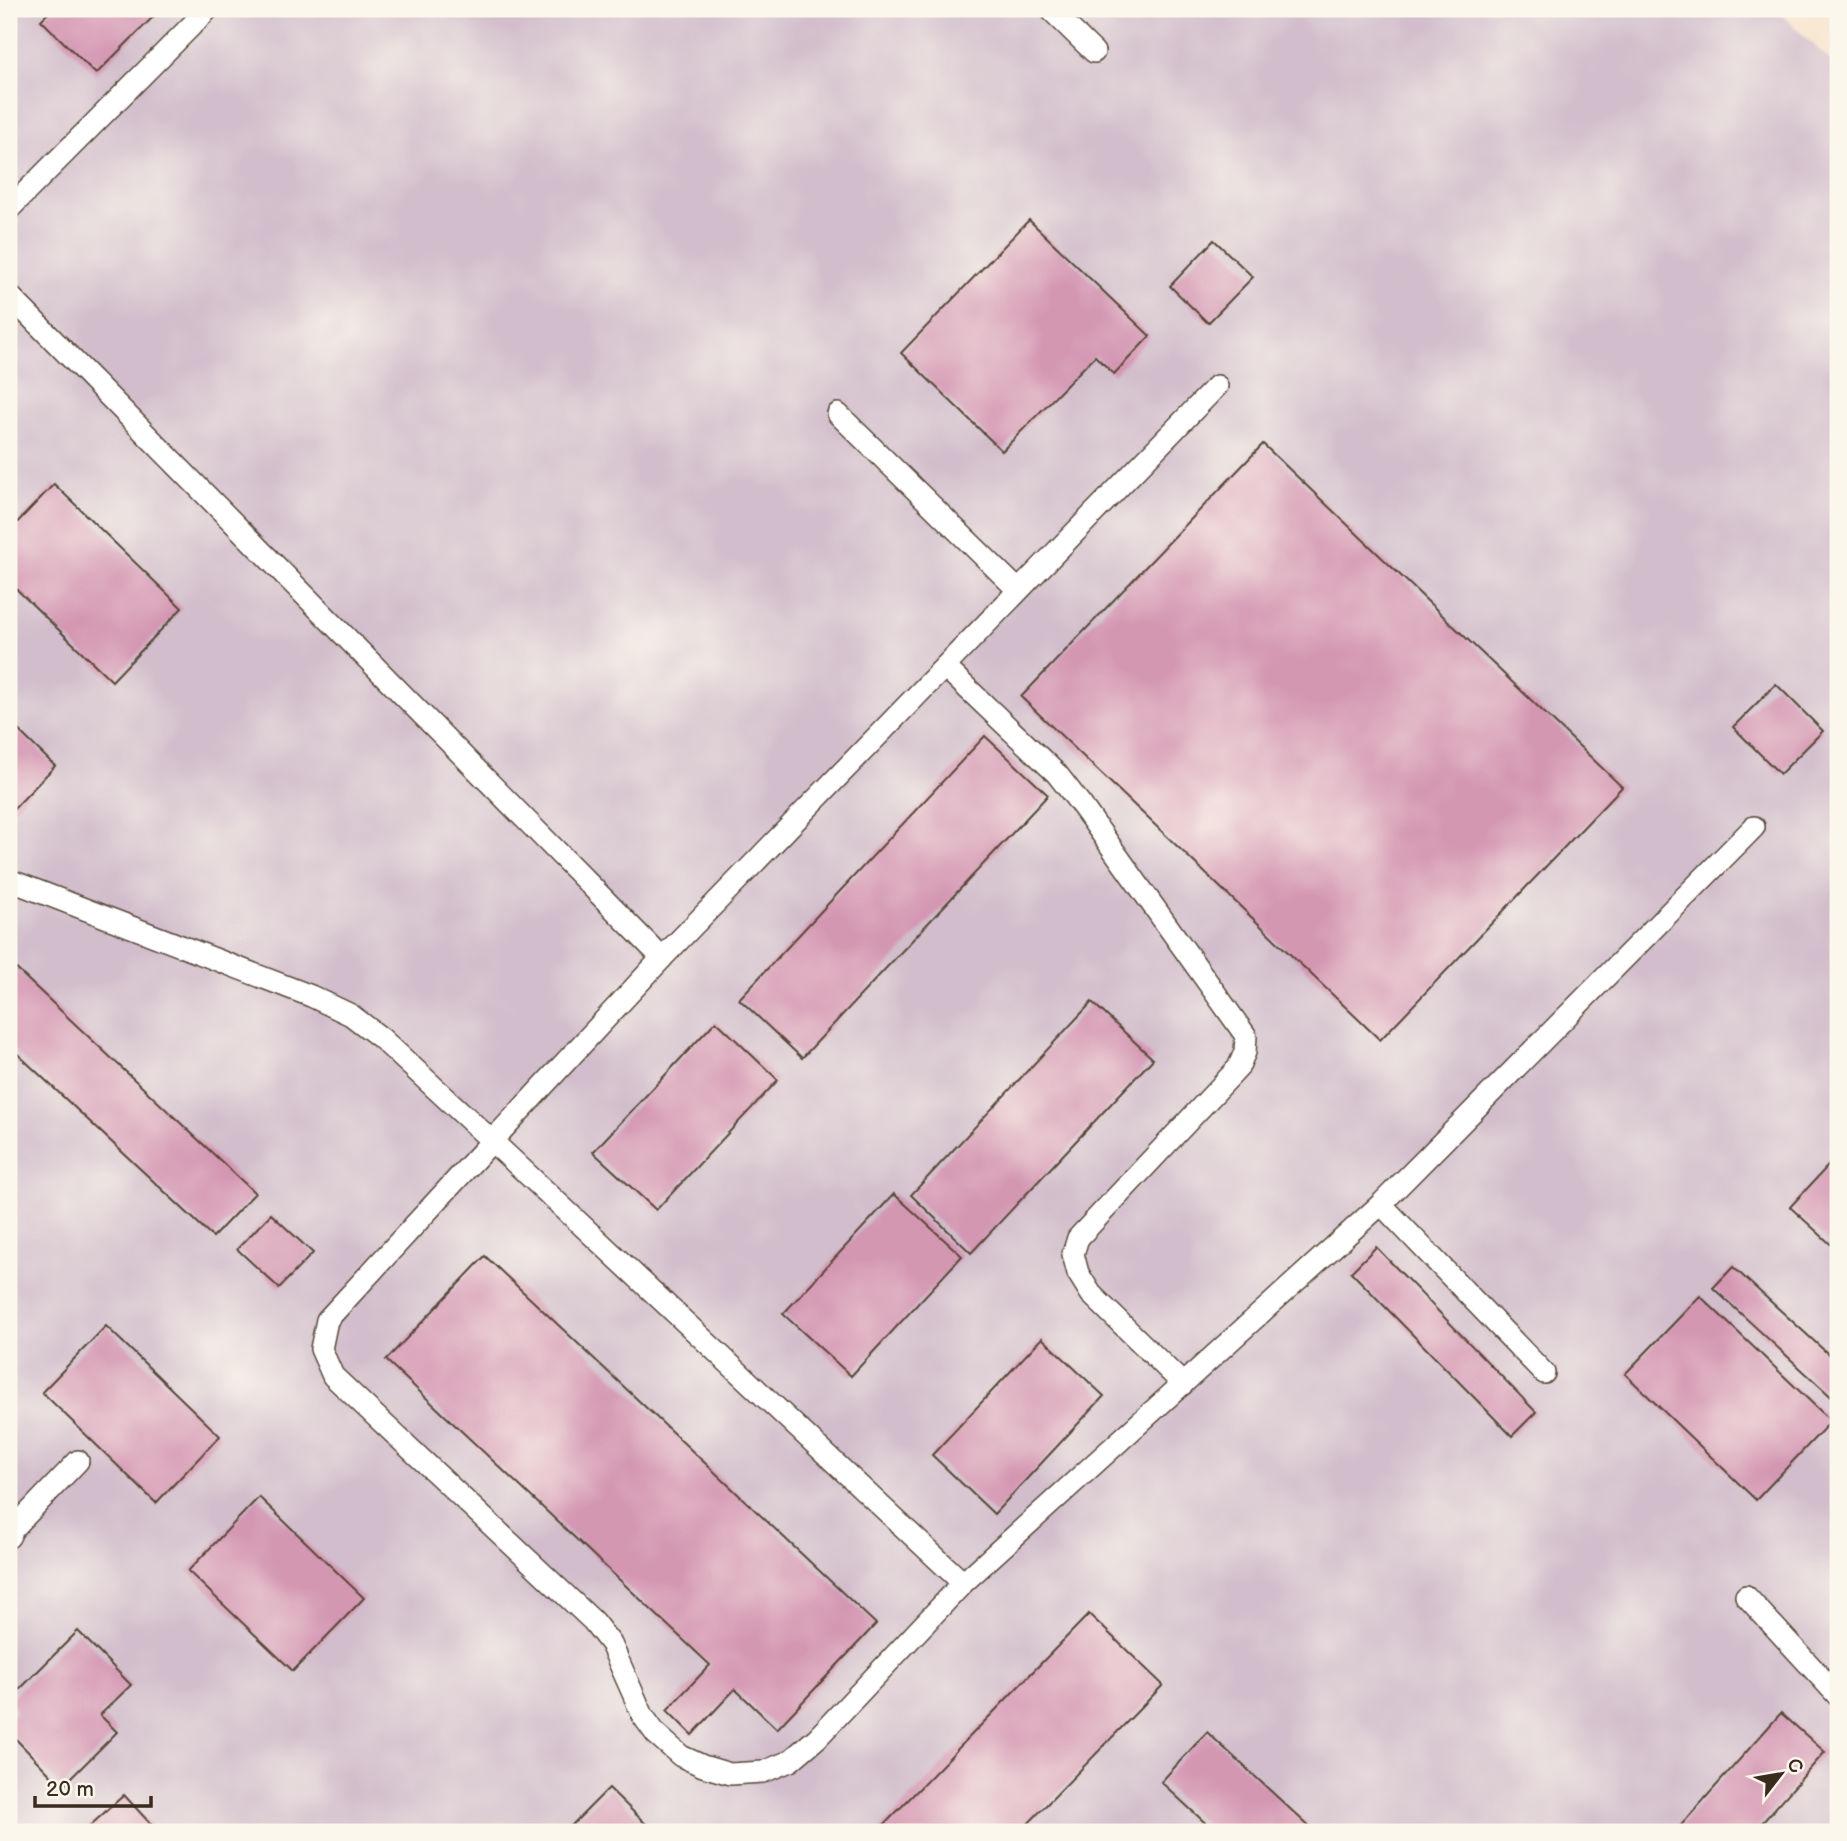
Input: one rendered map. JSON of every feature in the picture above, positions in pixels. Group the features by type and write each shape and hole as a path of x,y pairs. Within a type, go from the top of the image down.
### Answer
{"lane":[{"path":"9,209 208,9"},
{"path":"1051,9 1094,52"},
{"path":"9,295 662,958"},
{"path":"1217,386 662,958 327,1320 321,1349 333,1376 593,1621 611,1644 643,1716 656,1734 681,1756 730,1774 763,1772 790,1761 817,1738 963,1583 1381,1204 1754,827"},
{"path":"838,414 1018,590"},
{"path":"945,667 1057,774 1245,1037 1245,1052 1238,1068 1078,1238 1073,1254 1078,1273 1091,1294 1183,1384"},
{"path":"9,880 311,996 351,1015 381,1038 492,1141 963,1583"},
{"path":"1381,1204 1544,1373"},
{"path":"9,1537 13,1529 78,1461"},
{"path":"1746,1597 1838,1696"}],"shaded area":[{"path":"9,9 1776,9 1838,68 1838,1832 9,1832"}],"building":[{"path":"52,9 161,9 96,74 41,20"},
{"path":"1029,220 1150,336 1114,374 1095,356 1002,451 901,353"},
{"path":"1214,240 1253,277 1208,323 1170,286"},
{"path":"1263,444 1622,787 1380,1040 1021,697"},
{"path":"54,484 182,608 112,681 9,582 9,531"},
{"path":"1776,684 1823,731 1780,774 1733,727"},
{"path":"9,721 55,766 9,814"},
{"path":"985,736 1048,795 802,1058 739,999"},
{"path":"9,962 255,1193 213,1237 9,1046"},
{"path":"1092,1002 1153,1059 971,1253 911,1195"},
{"path":"716,1021 778,1080 656,1210 593,1152"},
{"path":"1838,1155 1838,1251 1790,1207"},
{"path":"894,1194 962,1256 851,1376 783,1314"},
{"path":"271,1214 313,1253 279,1288 237,1249"},
{"path":"1376,1247 1536,1412 1512,1436 1351,1272"},
{"path":"485,1256 876,1624 777,1729 735,1689 692,1735 667,1710 710,1665 386,1360"},
{"path":"1733,1267 1838,1363 1838,1403 1713,1288"},
{"path":"1700,1296 1831,1421 1756,1500 1625,1374"},
{"path":"106,1326 220,1436 156,1503 42,1392"},
{"path":"1042,1338 1104,1396 994,1514 932,1455"},
{"path":"259,1497 364,1598 293,1671 188,1571"},
{"path":"1089,1614 1163,1685 1020,1832 877,1832"},
{"path":"78,1631 131,1685 100,1715 117,1732 62,1787 9,1732 9,1719 17,1711 9,1700"},
{"path":"1781,1713 1825,1752 1754,1832 1675,1832"},
{"path":"1207,1732 1315,1832 1215,1832 1161,1782"},
{"path":"609,1788 654,1832 565,1832"},
{"path":"124,1795 158,1832 83,1832"}]}
